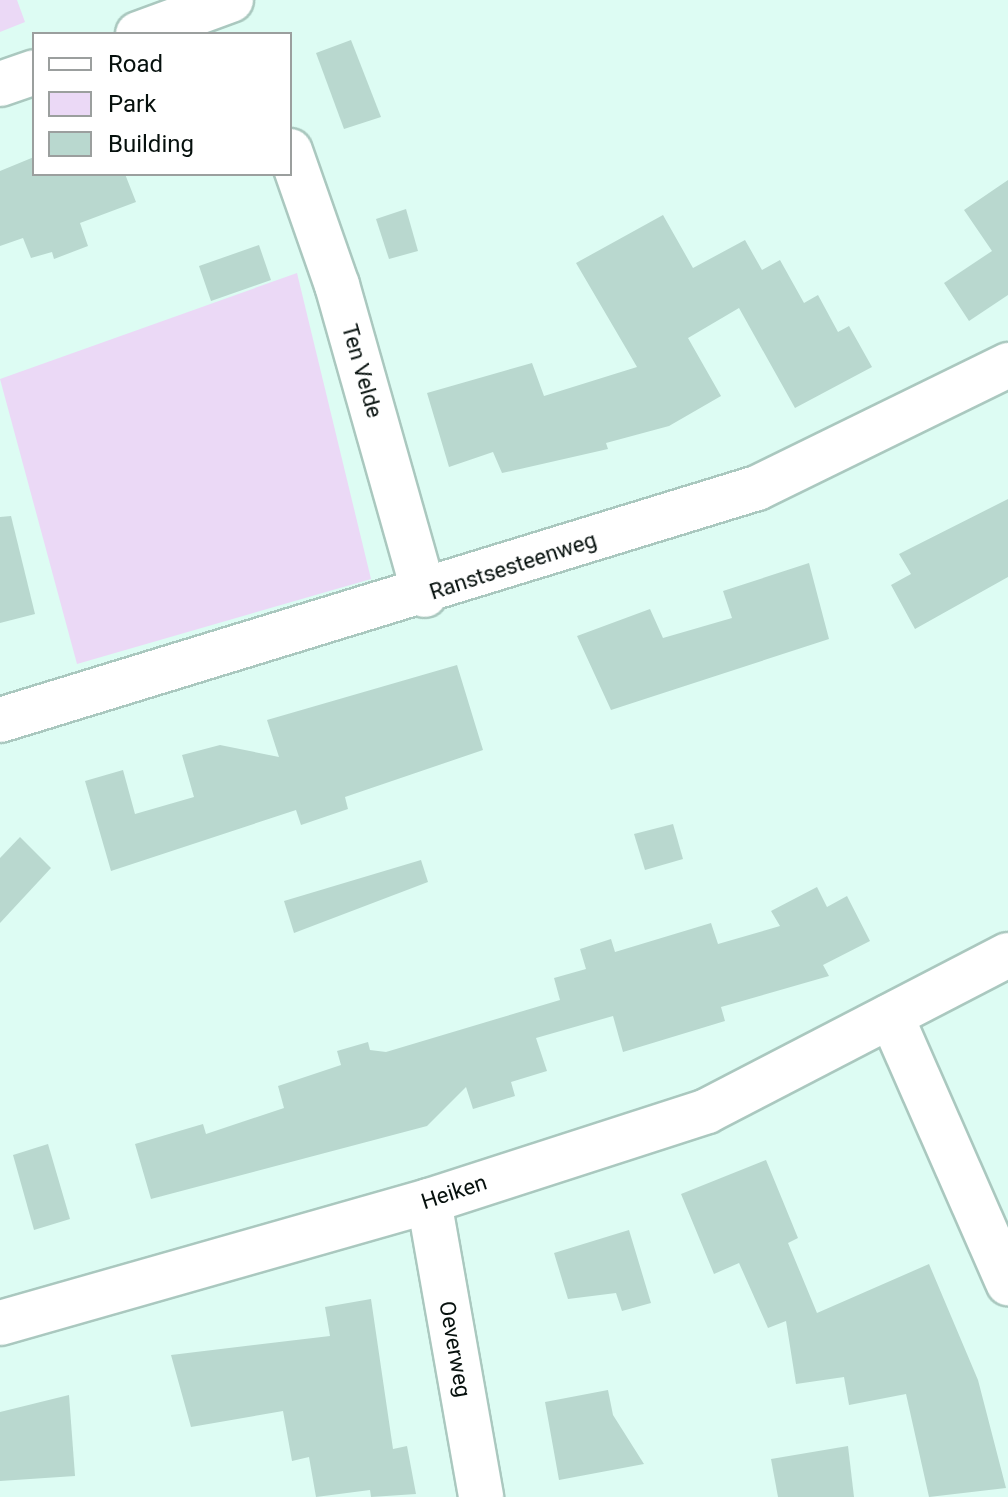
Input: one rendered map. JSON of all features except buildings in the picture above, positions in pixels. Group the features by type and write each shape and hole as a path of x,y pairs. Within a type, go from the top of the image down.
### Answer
{"street":[{"path":"143,32 231,0"},
{"path":"237,0 248,32"},
{"path":"0,84 32,73"},
{"name":"Ten Velde","path":"292,157 337,285 425,595"},
{"name":"Ranstsesteenweg","path":"0,720 425,595 757,488 1008,365"},
{"name":"Heiken","path":"0,1323 429,1201 707,1111 1008,955"},
{"path":"891,1016 1008,1283"},
{"name":"Oeverweg","path":"429,1201 481,1497"}],"green space":[{"path":"0,0 17,0 25,22 0,32"},
{"path":"297,273 371,579 77,664 0,379"}]}
